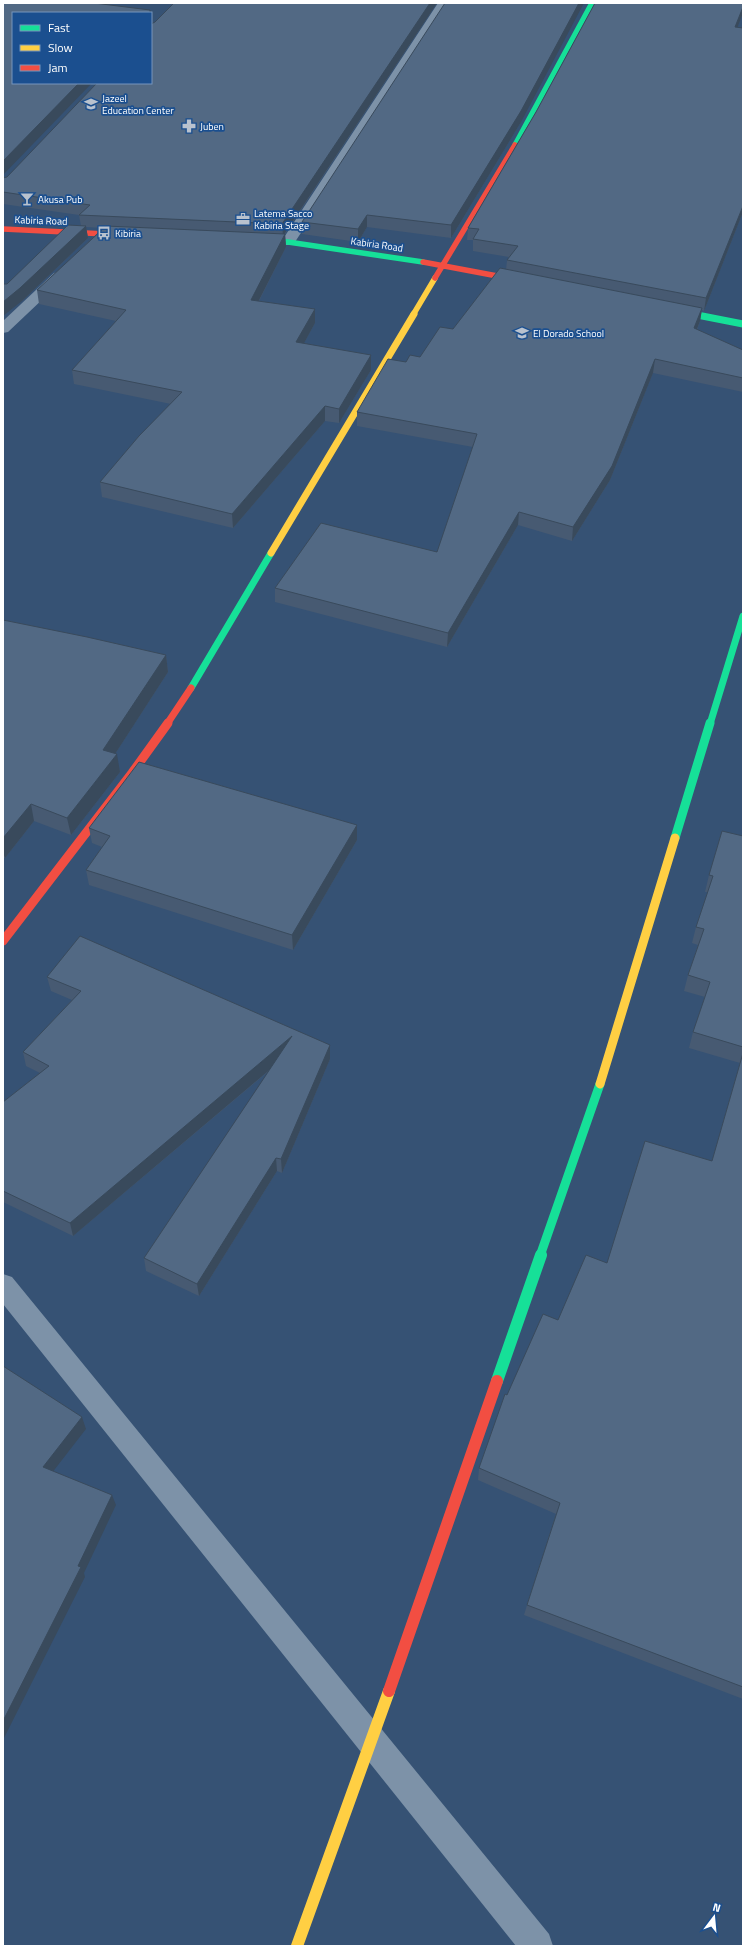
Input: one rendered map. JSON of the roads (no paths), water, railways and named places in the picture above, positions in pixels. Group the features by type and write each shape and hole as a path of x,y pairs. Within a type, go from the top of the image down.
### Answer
{"street":[{"path":"288,242 444,3"},
{"path":"3,941 132,773 180,706 528,122 592,3"},
{"name":"Kabiria Road","path":"3,230 134,235"},
{"path":"87,249 104,233"},
{"name":"Kabiria Road","path":"250,240 288,242 442,265 531,282"},
{"path":"3,329 70,265"},
{"path":"659,308 743,324"},
{"path":"298,1946 371,1742 599,1088 743,616"},
{"path":"3,1285 537,1946"}],"place":[{"name":"Jazeel Education Center","path":"91,104"},
{"name":"Juben","path":"189,126"},
{"name":"Akusa Pub","path":"27,199"},
{"name":"Latema Sacco Kabiria Stage","path":"243,219"},
{"name":"Kibiria","path":"104,233"},
{"name":"El Dorado School","path":"522,333"}]}
